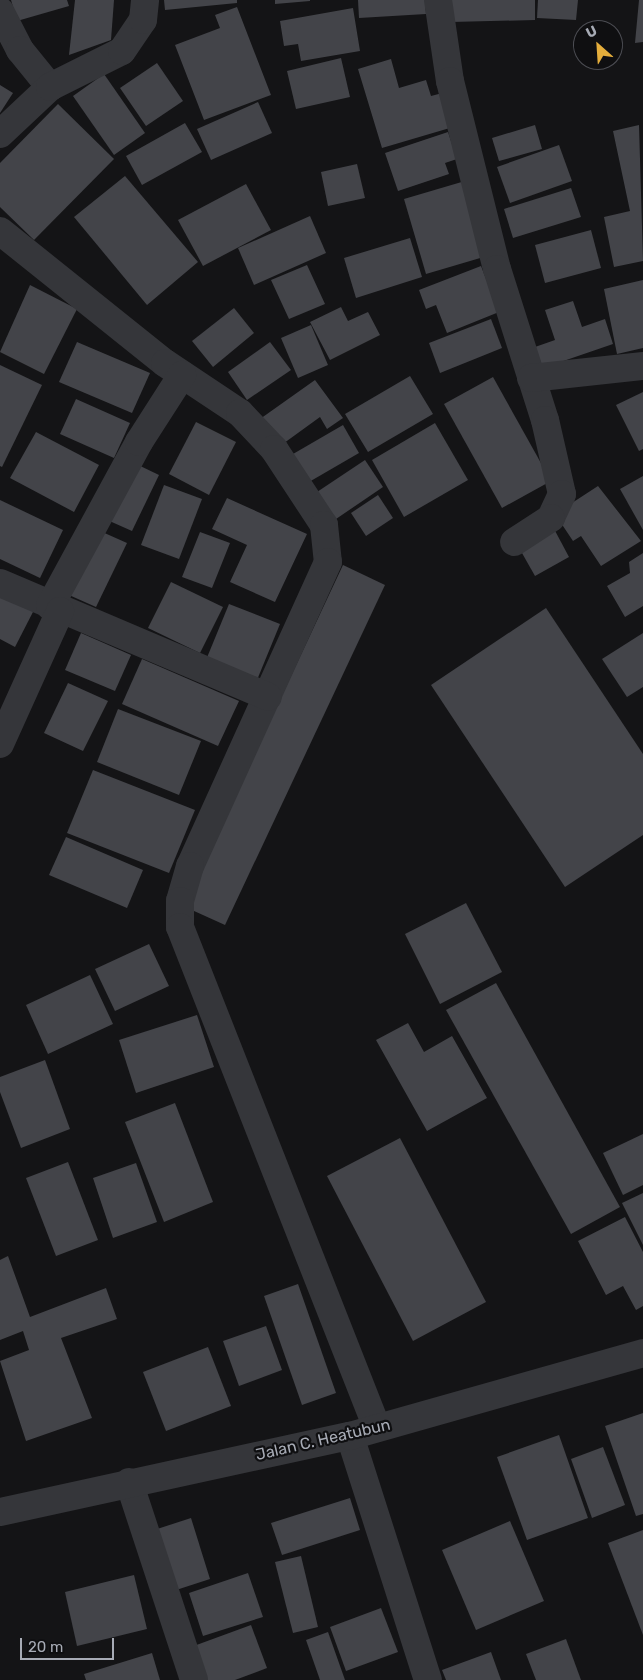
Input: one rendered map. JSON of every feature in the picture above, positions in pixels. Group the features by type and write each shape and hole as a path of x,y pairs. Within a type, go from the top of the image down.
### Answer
{"street":[{"path":"0,134 50,87 122,51 143,20 145,0"},
{"path":"438,0 450,81 497,268 531,378 562,494 551,518 514,542"},
{"path":"0,11 20,50 50,87"},
{"path":"0,231 182,376 256,428 301,486 324,525 328,562 190,866 180,901 180,927 377,1428"},
{"path":"531,378 643,366"},
{"path":"0,744 55,609 139,442 182,376"},
{"path":"0,583 55,609 268,697"},
{"name":"Jalan C. Heatubun","path":"0,1512 129,1482 350,1436 643,1353"},
{"path":"350,1436 428,1680"},
{"path":"129,1482 194,1680"}],"building":[{"path":"11,0 67,0 69,6 17,21"},
{"path":"75,0 114,0 111,40 69,55"},
{"path":"164,0 237,0 237,3 165,10"},
{"path":"275,0 310,0 310,1 275,4"},
{"path":"358,0 425,0 426,14 359,18"},
{"path":"451,0 535,0 535,20 451,22"},
{"path":"538,0 578,0 576,20 537,18"},
{"path":"639,0 643,0 643,42 635,43"},
{"path":"237,7 271,95 204,120 175,45 220,28 215,15"},
{"path":"353,8 360,51 301,61 298,44 284,46 280,21"},
{"path":"341,58 350,97 296,109 287,71"},
{"path":"391,59 399,88 426,80 431,96 450,91 460,125 382,148 358,69"},
{"path":"157,63 183,101 146,126 120,88"},
{"path":"104,74 145,133 114,155 73,96"},
{"path":"0,85 13,93 0,113"},
{"path":"258,102 272,133 211,160 197,129"},
{"path":"58,104 114,159 34,240 0,207 0,163"},
{"path":"185,123 202,152 142,185 126,156"},
{"path":"535,125 542,149 499,161 492,138"},
{"path":"639,125 643,261 614,267 604,217 630,211 613,131"},
{"path":"448,132 457,159 445,163 449,174 398,191 385,153"},
{"path":"559,145 572,181 510,203 497,167"},
{"path":"357,164 365,198 328,206 321,172"},
{"path":"125,176 198,262 147,305 74,217"},
{"path":"465,181 487,256 426,274 404,199"},
{"path":"246,184 271,230 203,266 178,220"},
{"path":"571,188 581,217 513,238 504,209"},
{"path":"310,216 326,253 254,285 238,248"},
{"path":"591,230 601,268 545,283 535,245"},
{"path":"410,238 422,277 356,298 344,258"},
{"path":"307,265 325,304 289,319 271,280"},
{"path":"481,266 499,312 447,333 436,305 426,309 419,290"},
{"path":"643,280 643,348 617,354 604,289"},
{"path":"30,285 77,309 44,374 0,352"},
{"path":"573,301 582,327 605,319 613,344 543,368 535,347 555,340 545,310"},
{"path":"341,307 348,321 368,312 380,335 330,360 310,322"},
{"path":"234,308 254,333 213,367 192,341"},
{"path":"491,319 502,348 440,373 429,343"},
{"path":"311,325 328,365 298,378 281,338"},
{"path":"77,342 150,373 132,413 59,382"},
{"path":"270,342 291,370 247,400 228,372"},
{"path":"0,365 42,385 2,467 0,466"},
{"path":"410,376 433,414 368,452 345,414"},
{"path":"493,377 551,481 502,508 444,404"},
{"path":"315,380 343,418 327,429 320,417 280,446 260,419"},
{"path":"643,392 643,449 639,451 616,405"},
{"path":"76,399 130,423 114,458 60,434"},
{"path":"196,422 236,442 209,495 169,474"},
{"path":"435,423 468,480 404,517 372,460"},
{"path":"343,425 359,453 309,482 293,454"},
{"path":"36,432 99,465 74,512 10,478"},
{"path":"365,460 383,487 336,519 317,492"},
{"path":"132,462 159,475 132,531 105,519"},
{"path":"643,476 643,530 620,489"},
{"path":"164,485 202,499 179,559 141,545"},
{"path":"598,486 641,541 601,566 581,536 573,541 555,514"},
{"path":"378,495 393,518 366,536 351,513"},
{"path":"227,498 307,534 275,602 230,582 247,545 212,529"},
{"path":"0,500 63,530 40,578 0,559"},
{"path":"553,527 569,557 535,576 518,546"},
{"path":"100,531 127,543 96,607 69,595"},
{"path":"200,532 230,543 212,588 182,577"},
{"path":"643,553 643,606 625,617 607,586 630,573 629,562"},
{"path":"343,565 385,585 225,925 183,906"},
{"path":"171,582 223,607 200,653 148,628"},
{"path":"0,593 34,610 15,647 0,639"},
{"path":"229,604 280,624 257,680 206,660"},
{"path":"546,608 643,754 643,835 565,887 431,685"},
{"path":"81,633 131,655 115,691 65,670"},
{"path":"643,633 643,687 627,697 602,659"},
{"path":"142,659 239,701 218,746 122,704"},
{"path":"68,683 108,701 83,751 44,733"},
{"path":"118,709 201,741 179,795 97,762"},
{"path":"93,770 195,810 169,873 67,833"},
{"path":"66,837 143,870 127,908 49,875"},
{"path":"466,903 502,972 440,1004 405,934"},
{"path":"149,944 169,986 115,1011 95,969"},
{"path":"90,975 113,1024 48,1054 26,1005"},
{"path":"496,983 620,1207 571,1234 446,1010"},
{"path":"197,1015 214,1067 136,1093 119,1040"},
{"path":"408,1023 424,1052 452,1036 487,1098 427,1131 376,1040"},
{"path":"45,1060 70,1129 21,1148 0,1092 0,1077"},
{"path":"175,1103 213,1202 164,1222 125,1122"},
{"path":"643,1134 643,1185 623,1195 603,1153"},
{"path":"400,1138 486,1302 413,1341 327,1176"},
{"path":"68,1162 98,1240 56,1256 26,1178"},
{"path":"136,1163 157,1222 113,1238 93,1178"},
{"path":"643,1193 643,1245 622,1203"},
{"path":"625,1217 643,1252 643,1306 636,1310 623,1286 606,1295 578,1241"},
{"path":"8,1256 30,1317 106,1288 117,1319 61,1338 92,1418 26,1441 0,1361 29,1350 23,1331 0,1340 0,1260"},
{"path":"298,1284 336,1393 302,1405 264,1296"},
{"path":"266,1326 282,1370 239,1386 223,1341"},
{"path":"208,1347 231,1406 166,1431 143,1372"},
{"path":"643,1413 643,1514 636,1516 605,1426"},
{"path":"559,1435 588,1518 527,1540 497,1457"},
{"path":"603,1447 625,1505 592,1518 571,1459"},
{"path":"350,1498 360,1530 282,1555 271,1523"},
{"path":"191,1518 210,1579 170,1592 151,1531"},
{"path":"510,1521 544,1601 476,1630 442,1550"},
{"path":"643,1530 643,1635 608,1543"},
{"path":"301,1556 318,1627 293,1633 275,1562"},
{"path":"248,1573 263,1617 203,1636 189,1593"},
{"path":"134,1575 147,1629 77,1646 65,1592"},
{"path":"381,1608 398,1652 346,1671 330,1627"},
{"path":"251,1625 267,1668 235,1680 203,1680 191,1647"},
{"path":"328,1632 345,1680 320,1680 306,1640"},
{"path":"566,1639 581,1680 536,1680 526,1654"},
{"path":"491,1652 501,1680 446,1680 442,1670"},
{"path":"152,1653 160,1680 86,1680 84,1674"}]}
